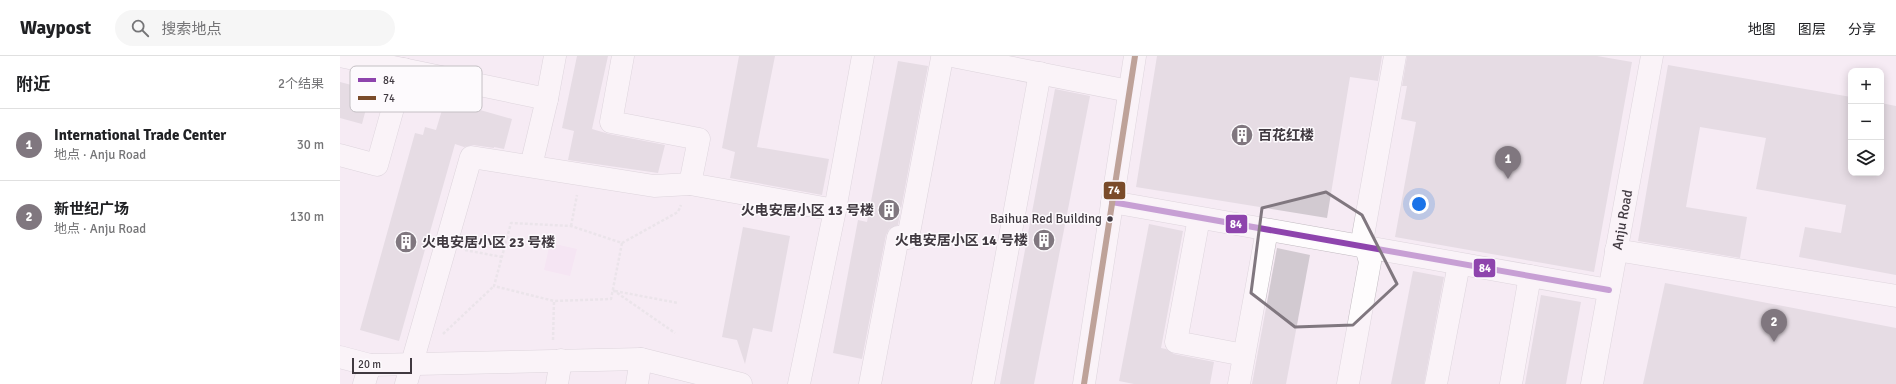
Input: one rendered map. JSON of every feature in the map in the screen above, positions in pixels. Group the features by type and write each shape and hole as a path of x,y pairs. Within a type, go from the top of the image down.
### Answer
{"street":[{"path":"340,56 389,66"},
{"path":"530,166 547,99 555,56"},
{"path":"623,56 611,122 699,139 690,184"},
{"path":"800,384 835,210 863,56"},
{"path":"1084,384 1135,56"},
{"path":"1348,384 1370,262 1363,236 1395,56"},
{"name":"Anju Road","path":"1592,384 1652,56"},
{"path":"870,384 898,237 908,238 947,57 1040,73 1129,91"},
{"path":"982,384 1040,73"},
{"path":"482,85 547,99"},
{"path":"340,155 377,165 392,112"},
{"path":"409,374 471,157 654,186 690,184 835,210"},
{"path":"1112,202 1609,290"},
{"path":"1199,218 1176,342 1244,355"},
{"path":"1238,384 1267,230"},
{"path":"1616,250 1896,296"},
{"path":"1436,384 1458,264"},
{"path":"1511,384 1530,276"},
{"path":"340,357 367,374 409,374 557,361 641,358 741,384"},
{"path":"637,384 641,358"},
{"path":"557,361 557,384"}],"path":[{"path":"571,226 581,174"},
{"path":"439,338 494,286 511,223 571,226 622,243 678,212 690,184"},
{"path":"494,286 554,301 611,299 622,243"},
{"path":"446,246 502,258"},
{"path":"613,290 678,303"},
{"path":"613,290 675,333"},
{"path":"554,301 557,361"}],"highlighted area":[{"path":"1326,192 1362,215 1397,284 1353,325 1295,327 1251,293 1262,208"}],"shaded area":[{"path":"550,243 577,249 570,276 544,270"}],"building":[{"path":"577,56 608,56 592,129 609,134 665,145 658,173 568,160 574,131 562,128"},
{"path":"739,56 775,56 757,147 829,159 822,195 730,178 735,152 722,148"},
{"name":"百花红楼","path":"1157,56 1382,56 1378,81 1350,77 1327,218 1136,187"},
{"path":"1407,56 1597,56 1632,62 1594,272 1395,237 1416,122 1401,119 1407,86 1402,86"},
{"name":"火电安居小区 13 号楼","path":"898,61 928,66 898,225 889,229 886,235 862,359 833,353 858,220 867,222"},
{"path":"1668,65 1848,96 1848,176 1884,176 1884,104 1896,106 1896,275 1799,257 1805,227 1841,233 1846,205 1756,189 1766,138 1700,127 1686,207 1747,217 1740,258 1638,241"},
{"path":"340,82 350,85 350,112 365,112 362,124 340,118"},
{"name":"火电安居小区 14 号楼","path":"1055,89 1090,96 1034,384 1000,384"},
{"name":"火电安居小区 23 号楼","path":"482,110 512,119 504,149 473,145 464,147 455,144 399,341 360,330 415,133 423,135 425,127 436,130 441,112 482,112"},
{"path":"1149,224 1183,231 1161,348 1174,354 1214,362 1210,384 1134,384 1119,381"},
{"path":"743,227 790,236 772,332 753,328 745,364 737,340 722,337"},
{"path":"1277,248 1310,255 1286,384 1252,384"},
{"path":"1413,271 1444,277 1424,384 1391,384"},
{"path":"1665,283 1896,328 1896,384 1643,384"},
{"path":"1541,295 1581,302 1566,384 1525,384"}],"transit line":[{"name":"74","path":"1084,384 1135,56"},
{"name":"84","path":"1112,202 1609,290"}],"place":[{"name":"百花红楼","path":"1242,135"},
{"name":"International Trade Center","path":"1508,179"},
{"name":"火电安居小区 13 号楼","path":"889,210"},
{"name":"Baihua Red Building","path":"1110,219"},
{"name":"火电安居小区 14 号楼","path":"1044,240"},
{"name":"火电安居小区 23 号楼","path":"406,242"},
{"name":"新世纪广场","path":"1774,342"}]}
